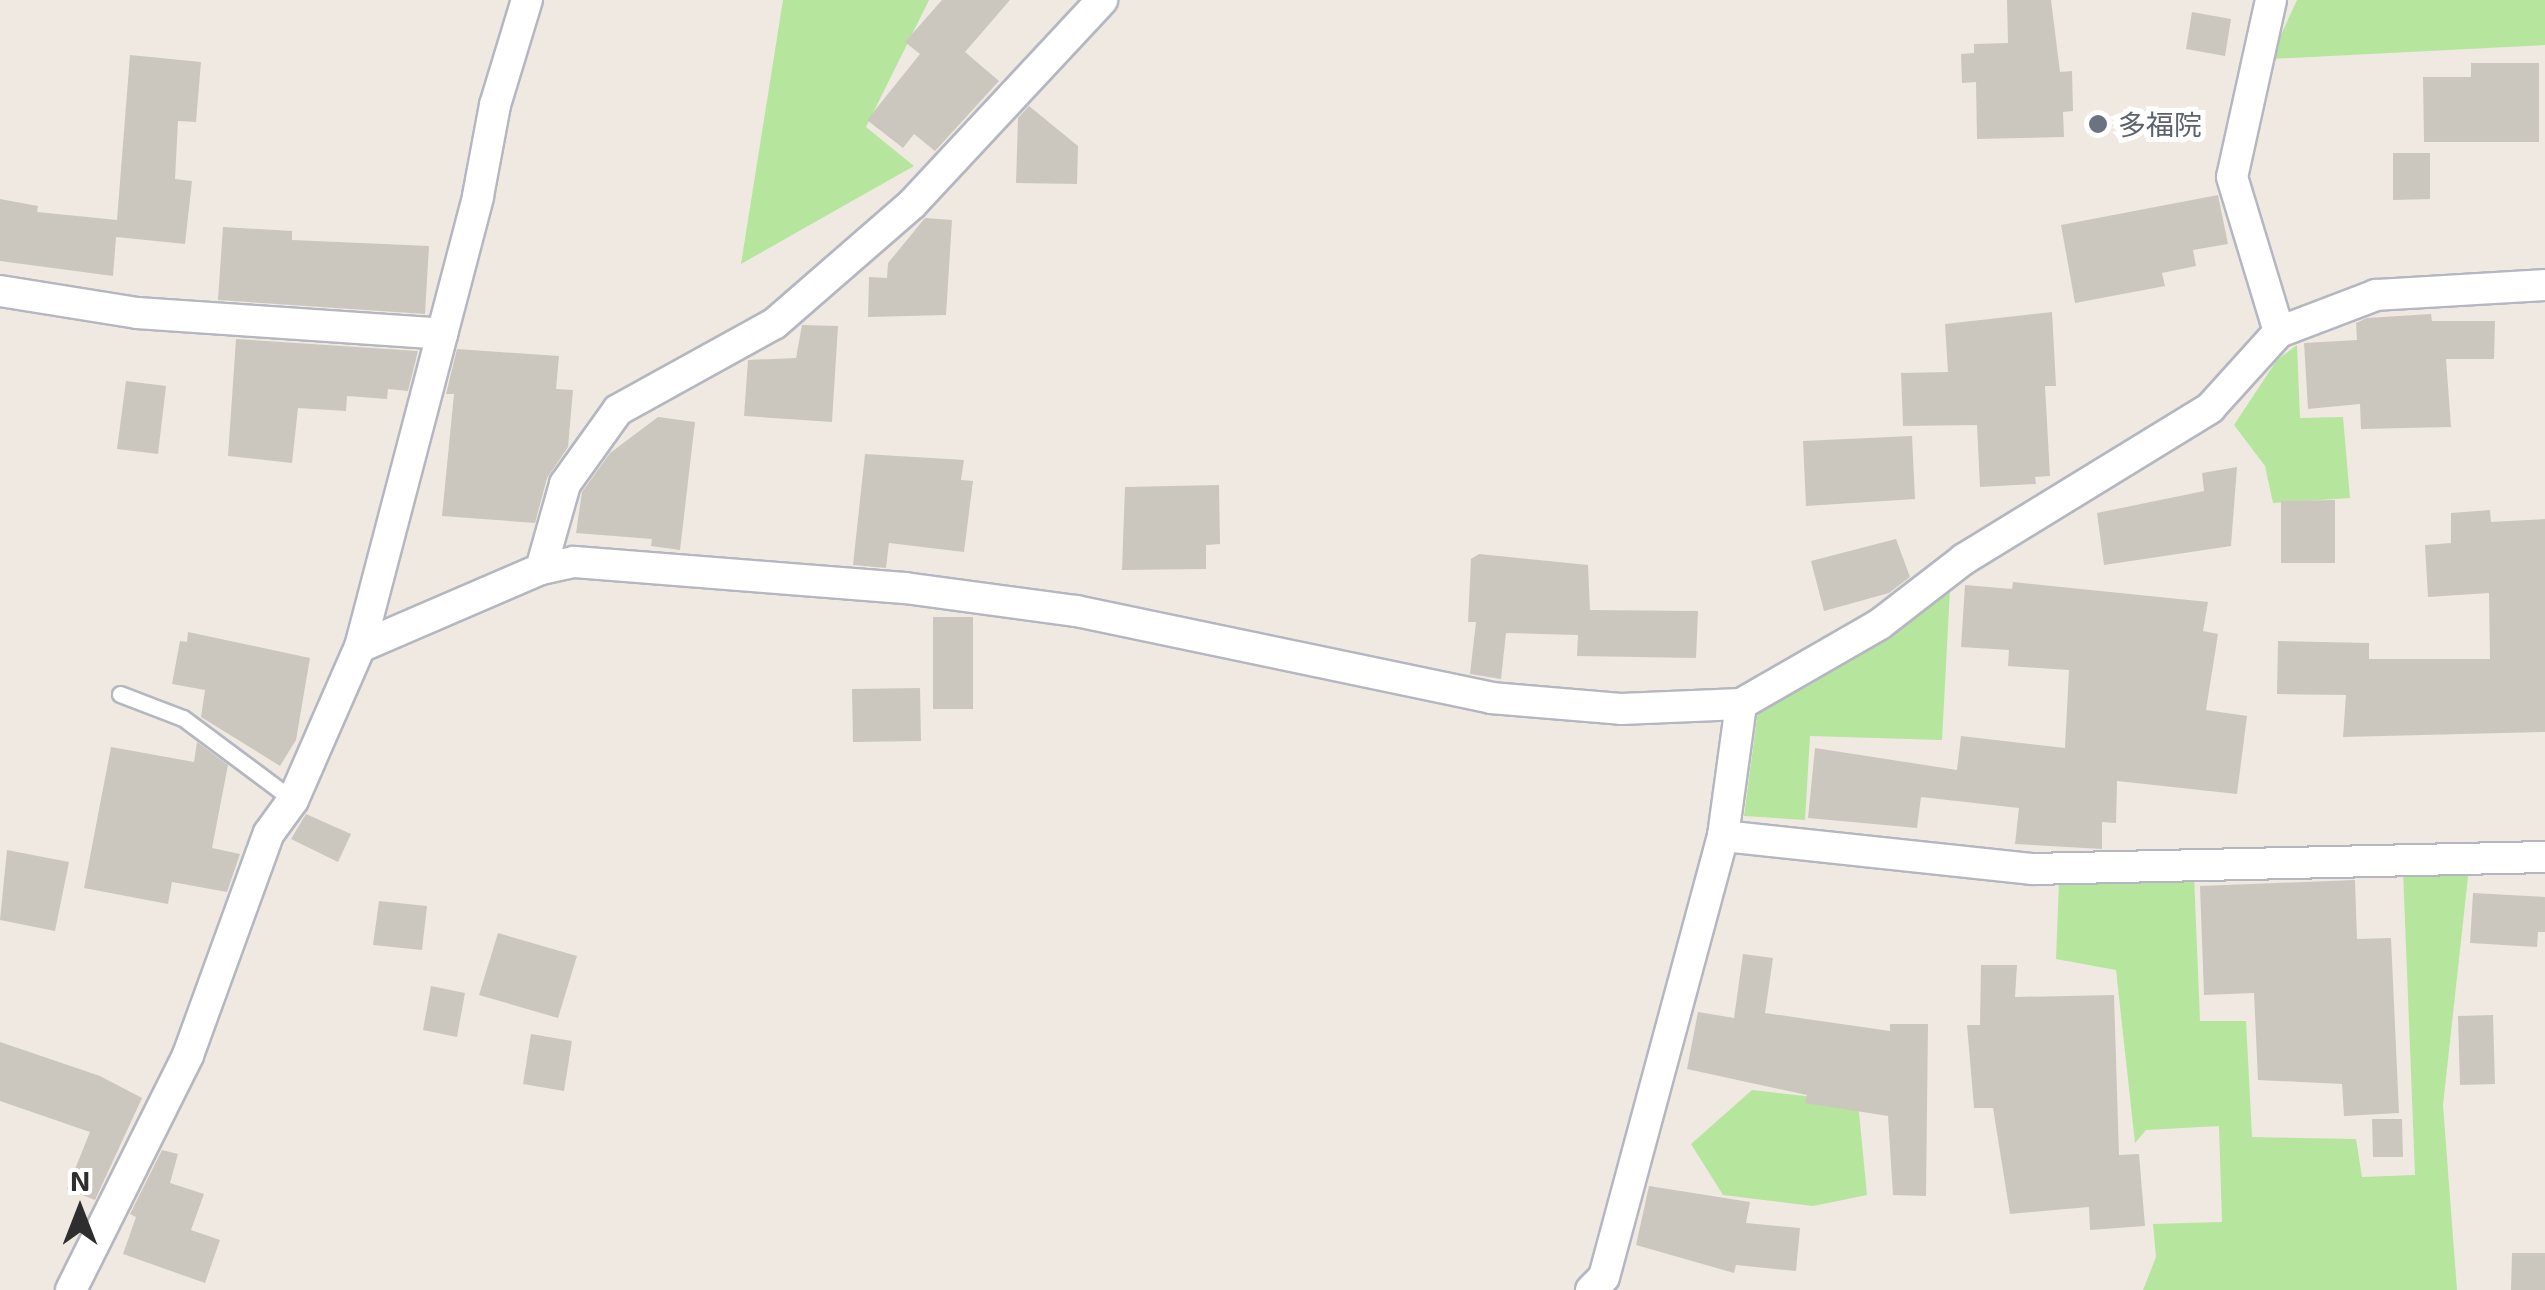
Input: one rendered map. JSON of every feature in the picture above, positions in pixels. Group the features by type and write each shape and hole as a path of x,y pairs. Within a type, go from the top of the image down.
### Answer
{"street":[{"path":"71,1290 188,1055 269,833 293,800 360,647 442,334 495,106 527,0"},
{"path":"541,568 566,484 618,410 774,324 912,204 1102,0"},
{"path":"2271,0 2232,178 2279,332"},
{"path":"360,647 541,568 574,562 1019,603 1491,698 1621,709 1741,704 1880,624 1964,559 2210,408 2279,332 2376,295 2545,285"},
{"path":"0,291 137,313 442,334"},
{"path":"1591,1290 1604,1278 1723,836 1741,704"},
{"path":"1723,836 2032,869 2545,857"}],"lane":[{"path":"120,694 183,718 293,800"}],"green space":[{"path":"783,0 929,0 866,127 914,166 741,264"},
{"path":"2297,0 2545,0 2545,45 2270,59"},
{"path":"2297,345 2300,418 2343,417 2350,498 2273,503 2265,466 2234,425 2277,360"},
{"path":"1950,589 1942,740 1810,736 1805,820 1744,816 1759,703"},
{"path":"2469,868 2443,1105 2457,1290 2143,1290 2156,1257 2153,1224 2222,1222 2219,1126 2146,1130 2135,1143 2116,970 2056,959 2059,882 2194,875 2200,1021 2246,1021 2252,1137 2356,1139 2362,1177 2415,1175 2403,870"},
{"path":"1752,1090 1858,1102 1867,1195 1813,1206 1723,1195 1691,1144"}],"building":[{"path":"942,0 1010,0 965,52 999,81 935,151 914,134 903,148 867,120 920,54 905,42"},
{"path":"2007,0 2051,0 2060,72 2072,71 2073,111 2063,112 2064,137 1977,139 1976,82 1962,83 1961,54 1974,53 1974,44 2008,43"},
{"path":"2192,12 2231,19 2225,56 2186,49"},
{"path":"130,55 201,62 196,122 178,121 175,179 192,181 185,244 116,237 113,276 0,261 0,199 38,206 37,212 117,220"},
{"path":"2471,63 2539,63 2539,142 2424,142 2423,77 2471,77"},
{"path":"1029,106 1078,146 1077,184 1016,183 1018,118"},
{"path":"2393,153 2430,153 2430,199 2393,200"},
{"path":"2218,195 2228,244 2193,250 2196,266 2162,273 2165,286 2075,303 2061,225"},
{"path":"925,218 952,220 946,315 868,317 869,277 887,278 888,263"},
{"path":"223,227 292,231 292,240 429,246 425,314 218,300"},
{"path":"2052,312 2056,386 2045,386 2050,476 2035,477 2036,484 1980,487 1977,425 1903,426 1901,373 1948,372 1945,324"},
{"path":"2431,314 2432,321 2495,321 2494,359 2446,359 2451,427 2361,429 2360,404 2308,409 2304,343 2357,340 2356,323 2367,318"},
{"path":"802,325 838,326 832,422 744,416 748,360 796,358"},
{"path":"236,339 418,351 408,391 388,389 387,399 347,396 346,411 298,408 292,463 228,456"},
{"path":"457,349 559,356 556,389 573,390 568,447 547,478 535,523 442,516 454,394 446,394"},
{"path":"126,381 166,386 158,454 117,449"},
{"path":"658,417 695,422 680,550 651,546 652,539 576,533 582,492 610,453"},
{"path":"1912,436 1915,499 1806,506 1803,441"},
{"path":"865,454 964,460 961,480 973,481 964,552 889,543 886,568 853,565"},
{"path":"2237,467 2231,546 2104,565 2097,513 2204,491 2202,473"},
{"path":"1219,485 1220,544 1206,545 1206,569 1122,570 1125,487"},
{"path":"2335,500 2335,563 2281,563 2281,501"},
{"path":"2490,510 2491,522 2545,519 2545,732 2343,737 2346,695 2277,694 2278,641 2369,643 2369,659 2490,659 2489,593 2428,597 2425,545 2451,543 2451,513"},
{"path":"1896,539 1910,577 1889,593 1824,611 1811,561"},
{"path":"1479,554 1588,565 1590,610 1698,611 1696,658 1577,656 1578,635 1506,633 1501,679 1470,674 1476,622 1468,622 1471,559"},
{"path":"2013,582 2208,602 2203,631 2218,634 2206,710 2247,716 2237,794 2117,781 2116,823 2102,822 2102,849 2015,844 2019,808 1921,797 1917,828 1808,818 1815,748 1957,770 1961,736 2065,748 2069,670 2008,666 2009,650 1961,647 1965,585 2012,589"},
{"path":"933,617 973,617 973,709 933,709"},
{"path":"188,632 310,658 296,740 280,766 201,717 205,690 172,684 180,641 187,642"},
{"path":"920,688 921,741 853,742 852,689"},
{"path":"197,742 228,765 212,848 240,854 227,892 172,882 168,904 84,888 111,747 194,762"},
{"path":"306,814 351,834 338,862 291,839"},
{"path":"7,850 69,862 55,931 0,920"},
{"path":"2355,880 2357,939 2391,938 2399,1113 2344,1116 2342,1084 2258,1080 2254,993 2204,995 2200,886"},
{"path":"2473,893 2545,897 2545,932 2538,932 2537,947 2470,943"},
{"path":"379,901 427,906 422,950 373,945"},
{"path":"498,933 577,956 558,1018 479,995"},
{"path":"1743,954 1773,958 1765,1013 1890,1031 1890,1024 1928,1024 1926,1196 1893,1195 1888,1116 1805,1103 1807,1095 1687,1069 1698,1012 1734,1018"},
{"path":"1981,965 2017,965 2015,997 2114,995 2119,1155 2139,1154 2145,1226 2090,1230 2089,1207 2010,1214 1993,1108 1974,1108 1967,1025 1980,1025"},
{"path":"431,986 465,993 457,1037 423,1030"},
{"path":"2493,1015 2495,1084 2460,1085 2458,1016"},
{"path":"531,1034 572,1041 564,1091 523,1084"},
{"path":"0,1042 100,1076 142,1098 95,1200 67,1189 90,1132 0,1101"},
{"path":"2372,1119 2402,1119 2403,1157 2373,1157"},
{"path":"162,1150 178,1154 170,1183 204,1194 191,1230 220,1240 205,1283 123,1254 136,1217 130,1214"},
{"path":"1649,1186 1750,1202 1746,1223 1800,1228 1796,1271 1736,1265 1734,1273 1636,1245"},
{"path":"2512,1253 2545,1253 2545,1290 2511,1290"}],"place":[{"name":"多福院","path":"2098,124"}]}
